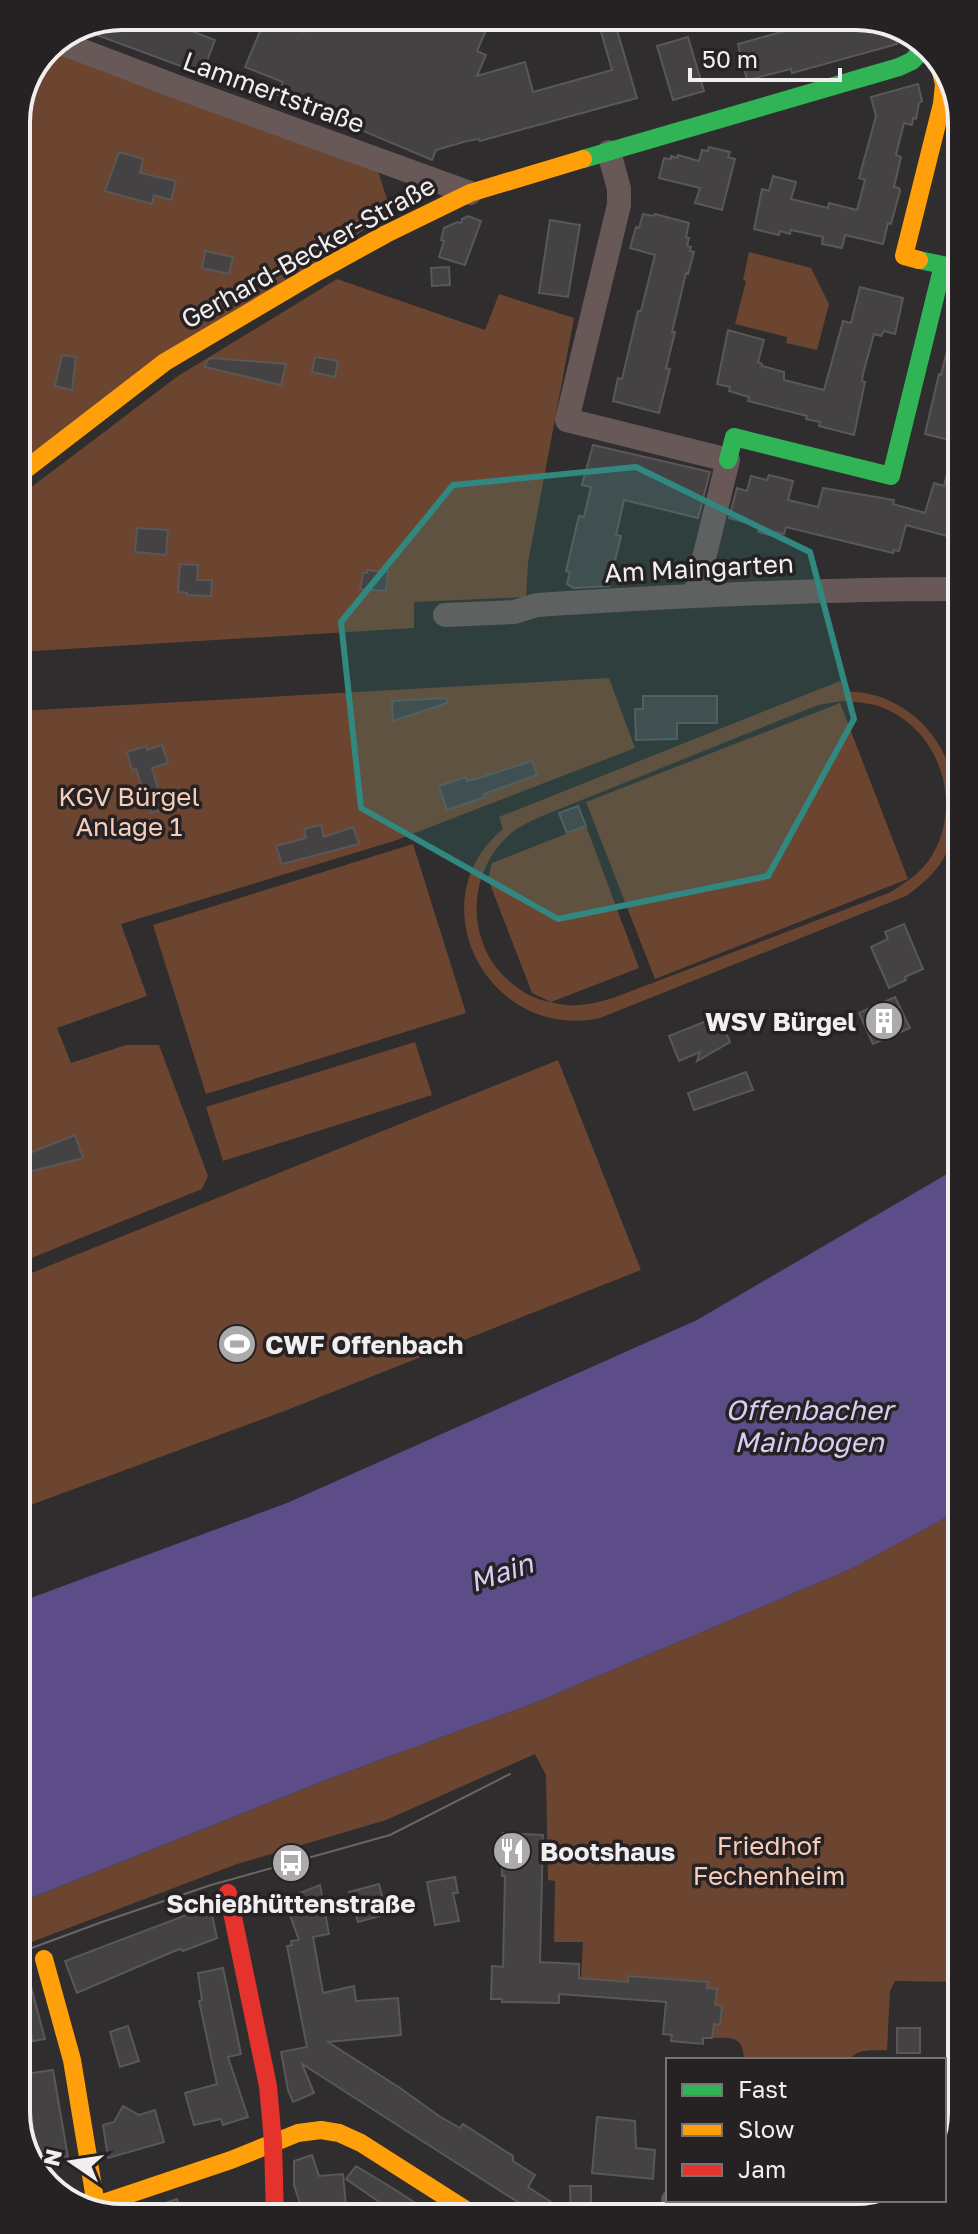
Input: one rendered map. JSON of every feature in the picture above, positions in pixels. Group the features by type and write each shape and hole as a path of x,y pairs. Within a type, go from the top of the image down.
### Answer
{"street":[{"name":"Lammertstraße","path":"70,46 470,193"},
{"name":"Gerhard-Becker-Straße","path":"30,466 165,362 358,249 470,193 899,67 918,54"},
{"path":"695,595 734,437 891,476 943,265 904,256 943,93"},
{"path":"609,152 619,189 619,205 567,420 728,460"},
{"name":"Am Maingarten","path":"445,615 514,612 537,605 695,595 841,589 948,589"},
{"path":"228,1893 268,2086 274,2204"},
{"path":"44,1959 72,2060 91,2199"},
{"path":"104,2202 254,2152 303,2132 327,2130 344,2134 371,2149 457,2204"},
{"path":"209,2167 250,2180 270,2204"}],"highlighted area":[{"path":"636,467 810,552 854,719 768,876 558,919 361,808 341,622 453,485"}],"green space":[{"path":"63,51 378,171 390,209 30,455 30,116 37,87 45,71"},
{"path":"749,252 811,268 829,304 817,350 786,343 787,337 735,324 746,281 743,280"},
{"path":"337,279 485,330 499,294 574,318 528,563 526,597 414,602 414,628 30,651 30,488 178,376"},
{"name":"KGV Bürgel Anlage 1","path":"609,678 635,748 394,841 121,924 147,996 57,1028 71,1063 126,1045 159,1045 208,1176 202,1189 30,1259 30,710"},
{"path":"840,681 844,691 886,699 911,713 926,728 948,763 948,850 930,876 906,896 600,1018 560,1020 526,1009 497,988 477,960 466,927 465,893 477,859 503,829 499,817","holes":["842,701 879,706 909,723 924,738 942,777 946,798 945,820 929,860 891,892 613,998 575,1005 545,1001 508,980 495,965 485,948 477,911 483,873 492,855 514,831 547,814 818,705"]},
{"path":"840,703 908,879 655,979 586,802"},
{"path":"586,826 639,968 551,1002 532,993 488,879 492,863"},
{"path":"413,844 466,1013 206,1094 153,925"},
{"path":"415,1042 432,1095 223,1161 206,1107"},
{"name":"CWF Offenbach","path":"558,1060 641,1270 287,1410 30,1505 30,1274"},
{"name":"Friedhof Fechenheim","path":"948,1516 948,1982 895,1981 890,1991 887,2050 862,2051 852,2058 744,2058 740,2044 731,2038 703,2038 703,2044 671,2041 672,2035 663,2034 666,2002 580,1994 583,1942 554,1942 555,1881 548,1880 546,1775 535,1754 386,1820 237,1864 30,1943 30,1898 331,1778 532,1704 851,1569"}],"water":[{"name":"Offenbacher Mainbogen","path":"948,1173 948,1516 851,1569 532,1704 331,1778 30,1898 30,1598 287,1503 697,1320"}],"building":[{"path":"122,30 189,30 215,40 202,74 95,35"},
{"path":"261,30 486,30 477,51 486,55 477,76 525,62 533,92 612,70 600,30 617,30 637,98 436,150 432,160 278,95 283,82 245,67"},
{"path":"788,30 862,30 891,37 897,44 792,73 791,69 747,80 738,44"},
{"path":"688,37 704,91 673,100 657,46"},
{"path":"918,84 922,101 912,125 904,123 896,155 901,157 894,187 900,191 883,244 845,235 842,248 822,244 823,237 791,230 790,234 780,231 779,235 754,229 762,189 769,191 773,176 796,182 791,199 828,208 829,203 857,210 865,180 859,178 876,116 871,97"},
{"path":"709,147 730,152 728,157 735,159 722,210 695,203 700,188 659,178 664,158 677,158 678,155 699,161 702,150 708,151"},
{"path":"119,152 143,159 140,173 176,181 171,200 154,195 152,204 105,191"},
{"path":"643,214 689,223 687,246 694,252 672,332 675,332 666,368 670,369 659,413 613,401 618,378 622,379 655,255 630,248"},
{"path":"468,216 481,221 465,265 439,257 444,228 461,223"},
{"path":"550,220 580,225 568,297 539,293"},
{"path":"205,251 233,257 229,274 202,268"},
{"path":"449,267 450,285 432,286 431,268"},
{"path":"860,287 903,298 895,334 884,331 881,336 874,334 863,374 862,381 865,382 854,435 819,426 820,422 806,419 807,416 748,401 749,397 717,384 728,330 764,340 758,362 784,372 784,380 824,390 843,321 851,323"},
{"path":"948,347 948,440 925,434"},
{"path":"62,355 76,357 72,390 55,386"},
{"path":"315,357 338,361 335,377 312,372"},
{"path":"211,358 286,364 281,385 205,367"},
{"path":"593,445 710,472 698,518 624,500 616,535 621,536 609,586 574,588 567,584 570,572 566,571 579,516 584,517 591,487 582,485"},
{"path":"948,469 948,536 906,525 899,551 894,550 893,553 786,527 784,534 775,532 774,536 758,532 760,526 729,518 737,488 747,491 751,476 767,480 769,475 793,481 788,500 818,507 823,488 894,500 893,504 925,513 934,483 944,486"},
{"path":"137,528 168,530 166,555 135,552"},
{"path":"180,564 198,565 197,580 212,580 211,596 178,592"},
{"path":"367,570 388,572 386,591 360,589 363,573"},
{"path":"643,696 717,696 717,723 677,723 677,739 636,740 635,709 643,709"},
{"path":"446,698 447,703 393,721 392,701"},
{"path":"162,745 168,763 152,768 164,809 151,813 127,752"},
{"path":"532,761 537,775 447,810 439,786 466,777 467,781 479,778"},
{"path":"578,806 586,826 567,833 559,813"},
{"path":"321,825 324,837 353,827 359,844 282,864 276,846 306,838 304,829"},
{"path":"904,924 923,969 889,988 871,947 888,939 885,932"},
{"name":"WSV Bürgel","path":"895,997 910,1028 873,1044 859,1013"},
{"path":"719,1016 730,1042 697,1061 700,1052 679,1061 669,1036"},
{"path":"746,1072 753,1090 694,1110 688,1093"},
{"path":"75,1135 83,1158 30,1171 30,1153"},
{"path":"503,1833 543,1835 540,1962 579,1964 579,1978 628,1982 628,1976 708,1982 707,1988 717,1989 715,2005 722,2006 720,2025 714,2024 712,2038 703,2038 703,2044 671,2041 672,2035 663,2034 666,2002 559,1994 559,2003 491,1999 492,1966 503,1967"},
{"path":"455,1877 458,1893 453,1893 459,1921 435,1925 427,1882"},
{"path":"379,1884 387,1914 358,1922 349,1892"},
{"path":"320,1885 329,1934 313,1937 323,1993 354,1986 356,2001 398,1998 401,2035 328,2042 439,2116 460,2128 463,2124 513,2156 513,2161 535,2175 528,2187 554,2204 521,2204 302,2064 314,2093 293,2102 281,2052 307,2047 287,1946 292,1945 291,1941 299,1940 284,1899"},
{"path":"210,1906 217,1938 172,1952 77,1993 65,1961"},
{"path":"223,1968 241,2054 228,2057 248,2117 223,2125 221,2119 194,2125 185,2093 217,2084 199,2001 202,2000 198,1973"},
{"path":"30,1983 45,2039 33,2041 30,2028"},
{"path":"128,2026 139,2061 120,2067 110,2032"},
{"path":"897,2028 920,2028 920,2053 897,2053"},
{"path":"53,2070 68,2157 46,2160 47,2165 35,2142 31,2124 30,2073"},
{"path":"946,2092 948,2092 948,2112 947,2126"},
{"path":"123,2106 139,2115 155,2110 164,2142 108,2158 103,2125 114,2122"},
{"path":"597,2117 635,2121 636,2148 655,2150 653,2179 592,2173"},
{"path":"312,2155 319,2176 343,2174 346,2204 300,2204 294,2185 294,2161"},
{"path":"356,2166 417,2204 382,2204 346,2179"},
{"path":"570,2186 591,2186 591,2204 571,2204"},
{"path":"177,2199 179,2204 162,2204"}],"tram line":[{"path":"30,1949 211,1885 390,1835 510,1774"}],"traffic: fast":[{"path":"583,159 899,67 918,54"},
{"path":"728,460 734,437 891,476 943,265 919,260"}],"traffic: slow":[{"path":"919,260 904,256 943,93"},
{"path":"30,466 165,362 317,272 470,193 583,159"},
{"path":"44,1959 72,2060 95,2200"},
{"path":"105,2202 231,2160 298,2133 321,2130 339,2133 361,2143 457,2204"}],"traffic: jam":[{"path":"228,1893 268,2086 275,2204"}],"place":[{"name":"WSV Bürgel","path":"884,1021"},
{"name":"CWF Offenbach","path":"237,1344"},
{"name":"Bootshaus","path":"512,1851"},
{"name":"Schießhüttenstraße","path":"291,1863"}],"water label":[{"name":"Main","path":"501,1572"}]}
